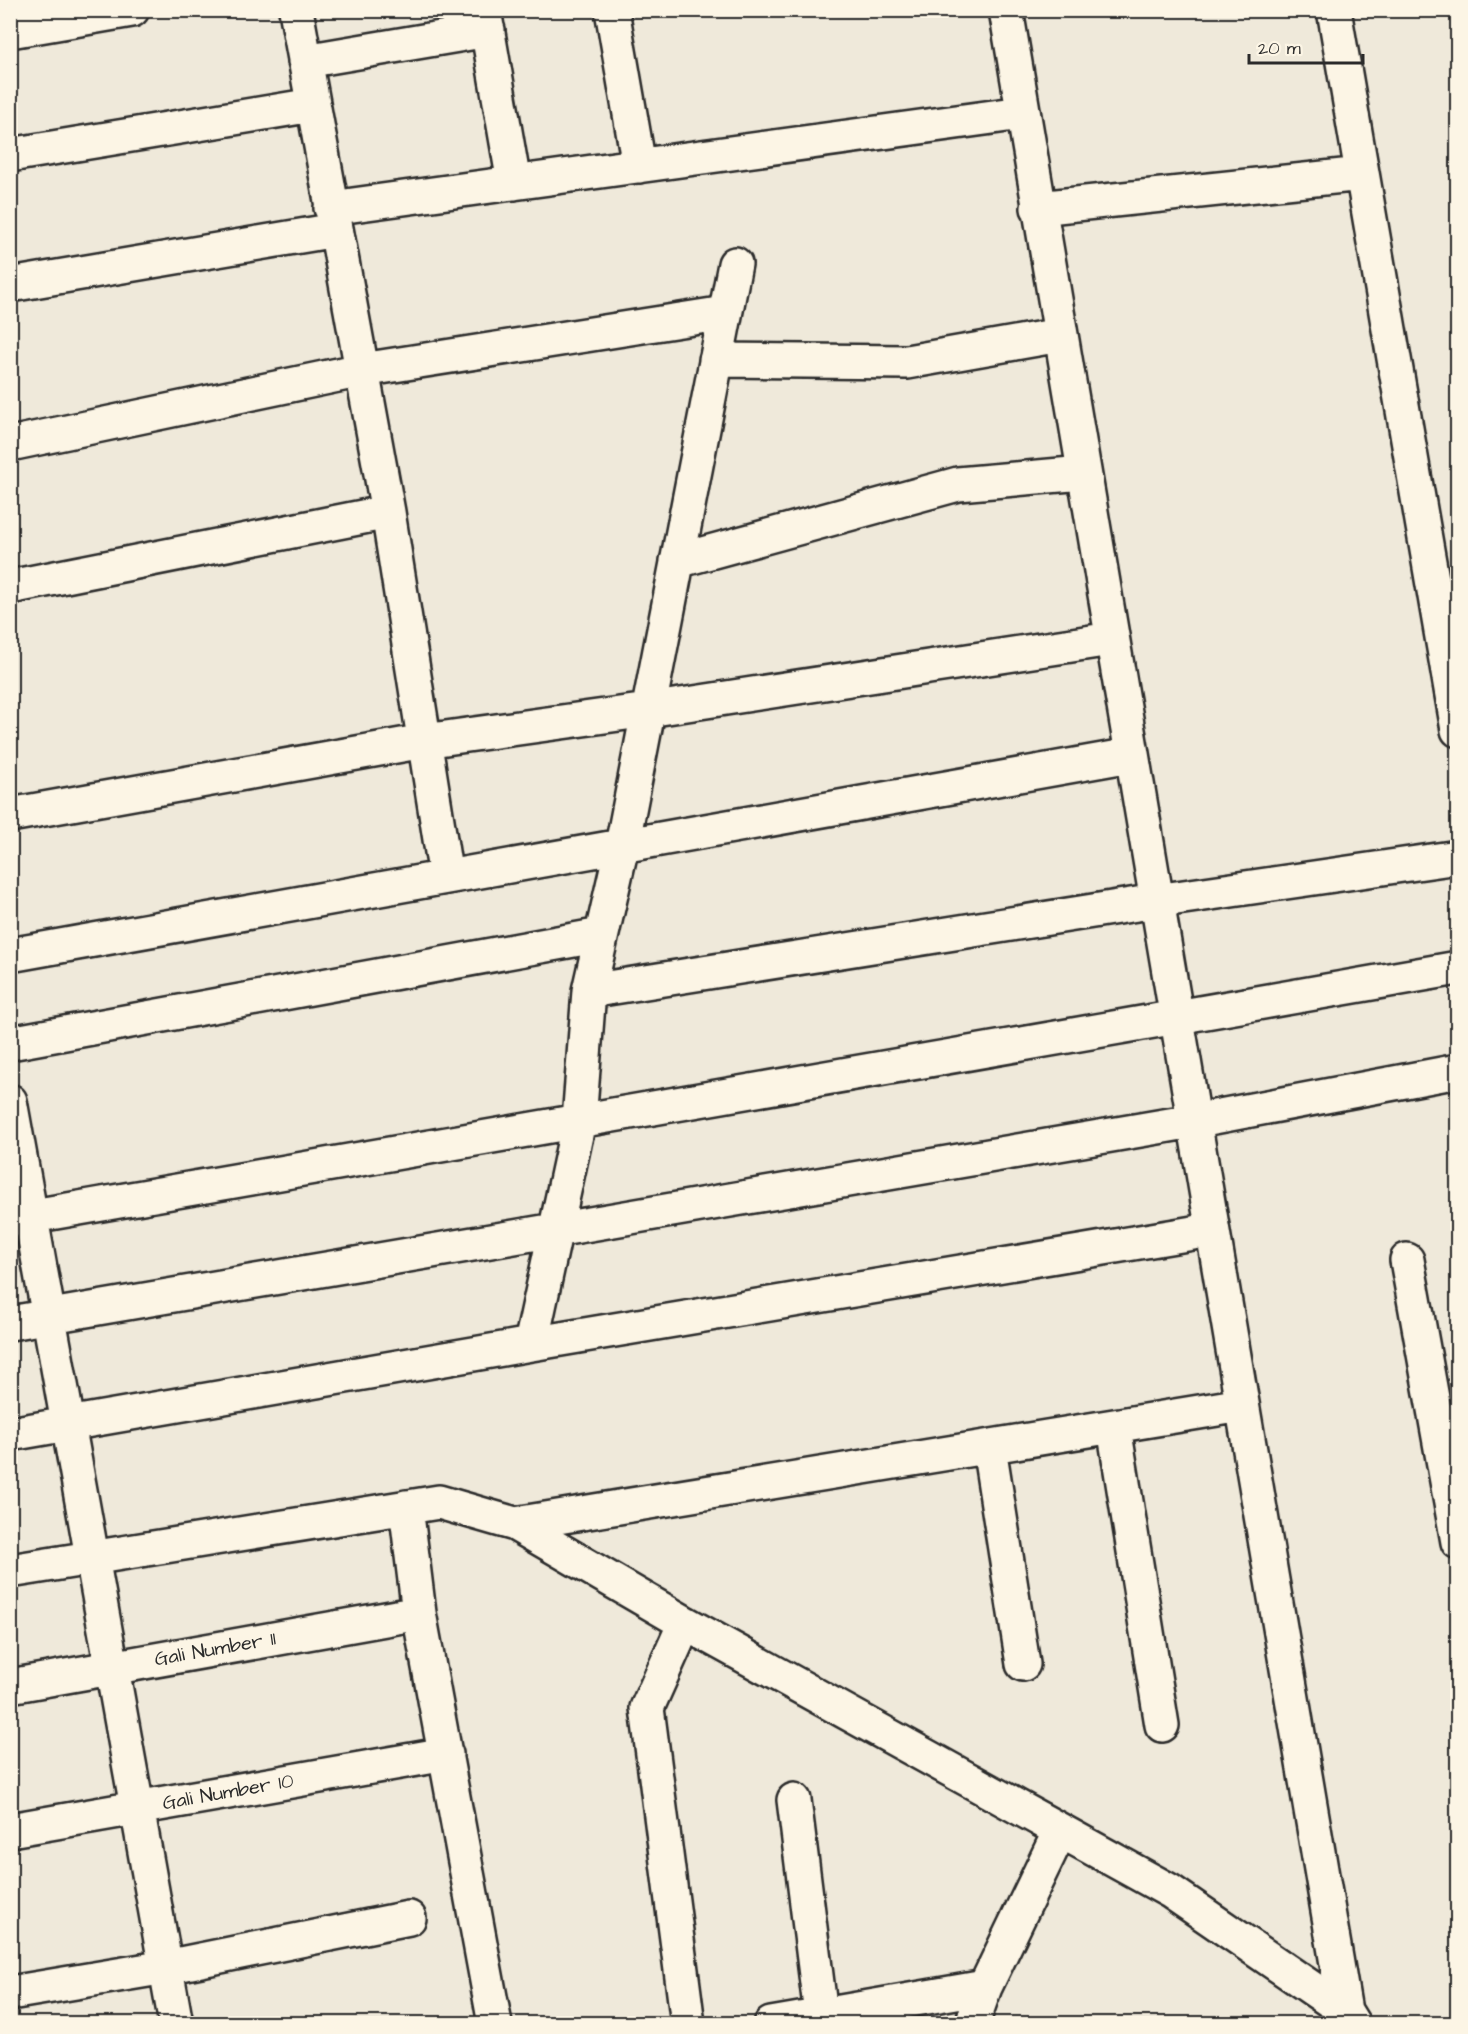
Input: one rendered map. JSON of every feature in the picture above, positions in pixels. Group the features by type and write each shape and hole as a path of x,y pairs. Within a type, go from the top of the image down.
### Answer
{"street":[{"path":"10,31 132,10"},
{"path":"296,10 388,512 446,877"},
{"path":"612,10 639,166"},
{"path":"1006,10 1211,1230 1349,2017"},
{"path":"1334,10 1458,730"},
{"path":"305,61 486,20 514,183"},
{"path":"10,154 313,105"},
{"path":"10,285 514,183 1022,113"},
{"path":"1038,208 1362,174"},
{"path":"531,1344 579,1121 589,991 622,846 735,264"},
{"path":"10,444 362,370 726,313"},
{"path":"716,360 907,362 1060,335"},
{"path":"677,561 958,484 1083,473"},
{"path":"10,587 388,512"},
{"path":"10,814 424,741 648,710 1111,639"},
{"path":"10,955 1131,755"},
{"path":"589,991 1458,857"},
{"path":"10,1043 601,935"},
{"path":"21,1218 1458,968"},
{"path":"10,1323 1193,1121 1458,1071"},
{"path":"10,1101 21,1218 49,1316 176,2024"},
{"path":"10,1434 1211,1230"},
{"path":"1407,1260 1458,1542"},
{"path":"515,1524 1242,1405"},
{"path":"1114,1426 1162,1725"},
{"path":"989,1447 1023,1664"},
{"path":"10,1571 439,1502 515,1524 685,1623 1170,1891 1349,2017"},
{"path":"406,1507 419,1613 495,2024"},
{"name":"Gali Number 11","path":"10,1686 419,1613"},
{"path":"685,1623 646,1708 688,2024"},
{"name":"Gali Number 10","path":"10,1830 446,1754"},
{"path":"794,1800 822,2015"},
{"path":"972,2024 985,1987 1060,1831"},
{"path":"10,1994 166,1967 409,1918"},
{"path":"771,2024 985,1987"}]}
